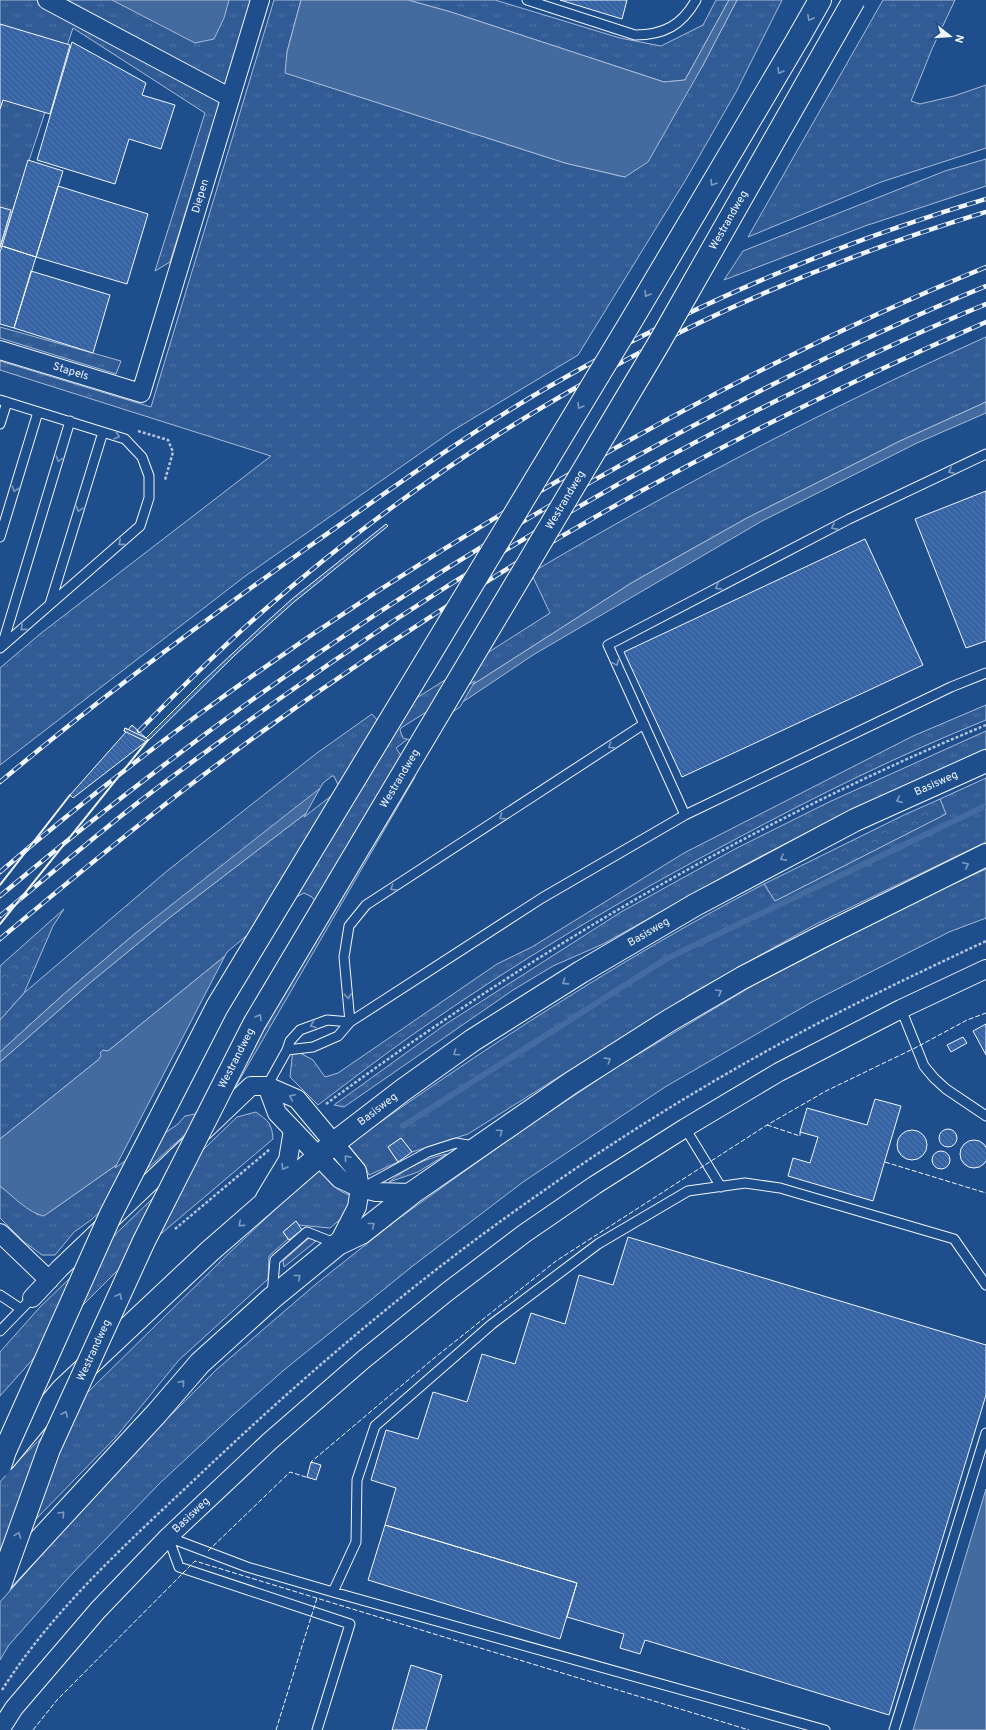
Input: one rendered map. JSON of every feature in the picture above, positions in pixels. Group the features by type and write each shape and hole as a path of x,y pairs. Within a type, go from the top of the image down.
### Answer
{"main road":[{"path":"0,1466 5,1451 111,1214 217,1007 630,323 820,0"},
{"name":"Westrandweg","path":"0,1584 49,1450 144,1241 254,1024 655,350 854,0"},
{"name":"Basisweg","path":"0,1466 62,1390 210,1251 326,1150 403,1090 473,1040 581,972 695,905 855,820 986,761"},
{"path":"0,1584 200,1363 272,1298 338,1244 361,1233 412,1194 478,1147 571,1083 670,1020 742,978 986,855"}],"street":[{"path":"47,0 229,98"},
{"name":"Diepen","path":"141,393 229,98 260,0"},
{"name":"Stapels","path":"0,350 141,393"},
{"name":"Basisweg","path":"0,1730 14,1708 98,1610 168,1537 270,1441 363,1360 525,1232 595,1185 685,1128 779,1072 901,1009 986,968"},
{"path":"26,1304 250,1086 267,1086 297,1099 326,1150"},
{"path":"267,1086 277,1113 293,1130 358,1171 360,1188 358,1207 338,1244"},
{"path":"260,1208 288,1160 293,1130"},
{"path":"360,1188 376,1192 412,1194"},
{"path":"0,1233 49,1280"}],"lane":[{"path":"527,0 635,35 649,35 665,30 688,14 696,0"},
{"path":"0,424 3,401 125,439 142,457 149,476 149,498 140,526 1,647"},
{"path":"0,537 38,412"},
{"path":"1,647 70,421"},
{"path":"50,604 102,432"},
{"path":"685,815 608,645 849,519 986,454"},
{"path":"288,1050 312,1046 338,1036 350,1022 542,898 685,815 952,687 986,673"},
{"path":"350,1022 344,957 349,926 366,905 644,724"},
{"path":"901,1009 924,1066 946,1089 986,1116"},
{"path":"267,1086 288,1050 290,1041 300,1030 327,1020 350,1022"},
{"path":"685,1128 721,1187"},
{"path":"360,1188 428,1152 456,1143 478,1147"},
{"path":"333,1592 356,1542 357,1480 375,1426 492,1324 598,1244 688,1191 745,1184 780,1188 954,1239 986,1285"},
{"path":"272,1298 275,1260 307,1232 338,1244"},
{"path":"0,1295 26,1304 0,1331"},
{"path":"894,1730 986,1433"},
{"path":"168,1537 247,1567 824,1730"},
{"path":"168,1537 179,1567 350,1624 317,1730"}],"green space":[{"path":"0,0 252,0 170,262 155,271 205,113 73,28 0,248"},
{"path":"274,0 301,0 287,52 286,73 565,163 625,177 703,65 737,0 782,0 736,92 685,181 578,355 452,431 244,577 0,765 0,668 40,634 271,456 0,370 0,361 151,407"},
{"path":"408,0 495,0 620,38 661,46 703,25 716,0 729,0 685,80 664,82 451,12"},
{"path":"883,0 955,0 932,49 911,101 920,104 954,96 986,85 986,148 881,182 748,237"},
{"path":"986,159 986,186 865,226 724,280 743,251 945,171"},
{"path":"0,327 121,361 116,374 0,338"},
{"path":"986,337 986,402 900,441 747,518 633,582 402,730 409,738 396,748 415,777 233,1091 91,1220 74,1232 55,1255 42,1255 23,1241 0,1218 0,1186 38,1215 51,1211 176,1123 289,904 108,1051 106,1051 98,1060 0,1139 0,1062 91,982 169,918 339,788 137,932 65,993 0,1052 0,1020 24,993 167,871 317,753 372,714 379,722 550,613 531,573 642,509 812,419"},
{"path":"986,705 986,720 890,762 796,808 693,862 611,908 531,956 453,1007 390,1051 318,1105 290,1077 293,1049 313,1060 325,1077 338,1073 497,964 532,947 684,853 913,736"},
{"path":"986,731 986,749 844,813 750,862 603,944 553,966 513,990 344,1107 334,1105 446,1024 621,912 735,849 829,802"},
{"path":"986,778 986,842 816,924 694,992 468,1134 412,1152 401,1138 388,1147 398,1162 369,1175 364,1164 348,1145 449,1075 552,1007 657,943 764,884 775,901 945,814 940,799"},
{"path":"940,799 946,814 775,901 764,884 904,815"},
{"path":"986,869 986,918 949,932 812,1002 665,1087 523,1182 414,1265 284,1370 160,1483 71,1575 9,1645 0,1660 0,1602 125,1461 216,1370 316,1284 398,1219 518,1133 617,1067 752,986 918,900"},
{"path":"64,909 53,926 24,993 0,1020 0,966"},
{"path":"256,1112 269,1123 272,1129 273,1139 117,1271 66,1322 0,1396 0,1352 40,1307 237,1117"},
{"path":"447,1154 418,1172 389,1182 416,1164"},
{"path":"320,1167 333,1185 352,1196 343,1217 330,1228 298,1225 295,1222 283,1232 288,1239 269,1256 268,1279 179,1360 116,1437 0,1556 0,1482 16,1463 225,1257"},
{"path":"309,1238 316,1241 284,1267 283,1261"}],"shaded area":[{"path":"112,0 229,0 224,18 214,39 195,43"},
{"path":"301,0 408,0 451,12 664,82 685,80 729,0 737,0 703,65 648,162 625,177 565,163 285,73 287,52"},
{"path":"986,402 986,413 917,443 762,521 533,655 409,738 402,730 633,582 747,518 900,441"},
{"path":"333,778 339,788 169,918 91,982 0,1062 0,1052 65,993 137,932"},
{"path":"289,904 184,1114 176,1123 44,1216 26,1208 0,1186 0,1139 98,1060 101,1056 100,1053 103,1050 108,1051"},
{"path":"986,1489 986,1730 913,1730"}],"pier":[{"path":"475,681 460,707 410,740 403,738 400,730 401,728"},
{"path":"334,776 340,789 304,817 323,783"},
{"path":"304,893 312,897 320,908 243,1054 195,1114 185,1116 178,1124 115,1168 227,952 287,902"}],"building":[{"path":"560,0 627,0 622,19"},
{"path":"0,24 70,45 50,114 3,100 0,109"},
{"path":"72,42 146,83 142,95 175,105 161,149 129,139 115,184 37,160"},
{"path":"28,160 63,171 36,257 2,246"},
{"path":"58,186 148,214 127,284 36,257"},
{"path":"0,207 11,210 0,247"},
{"path":"2,246 36,257 14,328 0,324 0,252"},
{"path":"31,271 110,295 93,353 14,328"},
{"path":"986,491 986,641 966,648 915,519"},
{"path":"386,524 388,526 294,602 235,655 147,742 124,731 125,728 146,738 203,681 292,599"},
{"path":"865,539 923,665 682,777 624,652"},
{"path":"132,725 148,740 73,798 70,795 126,732 124,731 125,728 128,730"},
{"path":"986,1024 986,1055 973,1031"},
{"path":"963,1037 967,1043 951,1052 947,1045"},
{"path":"875,1099 901,1106 873,1201 788,1176 793,1158 810,1163 818,1137 800,1132 807,1108 867,1125"},
{"path":"948,1129 954,1132 957,1138 954,1144 948,1147 942,1144 939,1138 942,1132"},
{"path":"912,1130 918,1131 926,1139 926,1151 918,1159 912,1160 906,1159 898,1151 897,1145 898,1139 906,1131"},
{"path":"401,1138 412,1152 398,1162 388,1147"},
{"path":"974,1140 984,1144 988,1154 984,1164 974,1168 964,1164 960,1154 964,1144"},
{"path":"941,1151 947,1154 950,1160 947,1166 941,1169 935,1166 932,1160 935,1154"},
{"path":"296,1221 302,1230 289,1240 283,1232"},
{"path":"628,1237 986,1345 986,1395 889,1715 645,1640 640,1654 620,1648 624,1634 567,1617 577,1583 385,1525 396,1488 371,1480 386,1430 418,1439 433,1392 467,1402 482,1354 515,1364 531,1313 565,1324 579,1275 613,1285"},
{"path":"311,1462 321,1465 316,1480 307,1477"},
{"path":"385,1525 577,1583 560,1639 368,1580"},
{"path":"411,1665 442,1675 426,1730 392,1730"}],"waterway":[{"path":"403,1126 666,959 983,807"}],"railway":[{"path":"0,782 76,719 234,600 430,462 519,404 602,357 708,304 762,280 873,236 986,199"},
{"path":"139,731 199,670 246,626 343,545 427,482 513,425 603,373 695,325 789,283 886,245 986,212"},
{"path":"0,872 134,763 204,711 275,660 419,564 568,475 722,390 879,313 986,267"},
{"path":"0,896 172,759 260,694 350,632 535,514 630,460 791,375 920,314 986,286"},
{"path":"0,916 131,808 201,755 335,660 464,576 596,497 731,423 869,356 986,304"},
{"path":"0,939 104,853 210,770 301,704 393,641 488,581 584,523 782,417 884,368 986,322"}],"fence":[{"path":"313,1463 311,1462 433,1359 556,1261 767,1125 826,1091 917,1047 967,1020 986,1013"},
{"path":"767,1125 800,1136 800,1132"},
{"path":"885,1162 986,1193"},
{"path":"208,1551 290,1472 309,1478"},
{"path":"33,1730 57,1700 195,1561 749,1730"},
{"path":"276,1730 317,1598"}],"wall":[{"path":"0,924 148,740"},
{"path":"0,885 70,795"}]}
